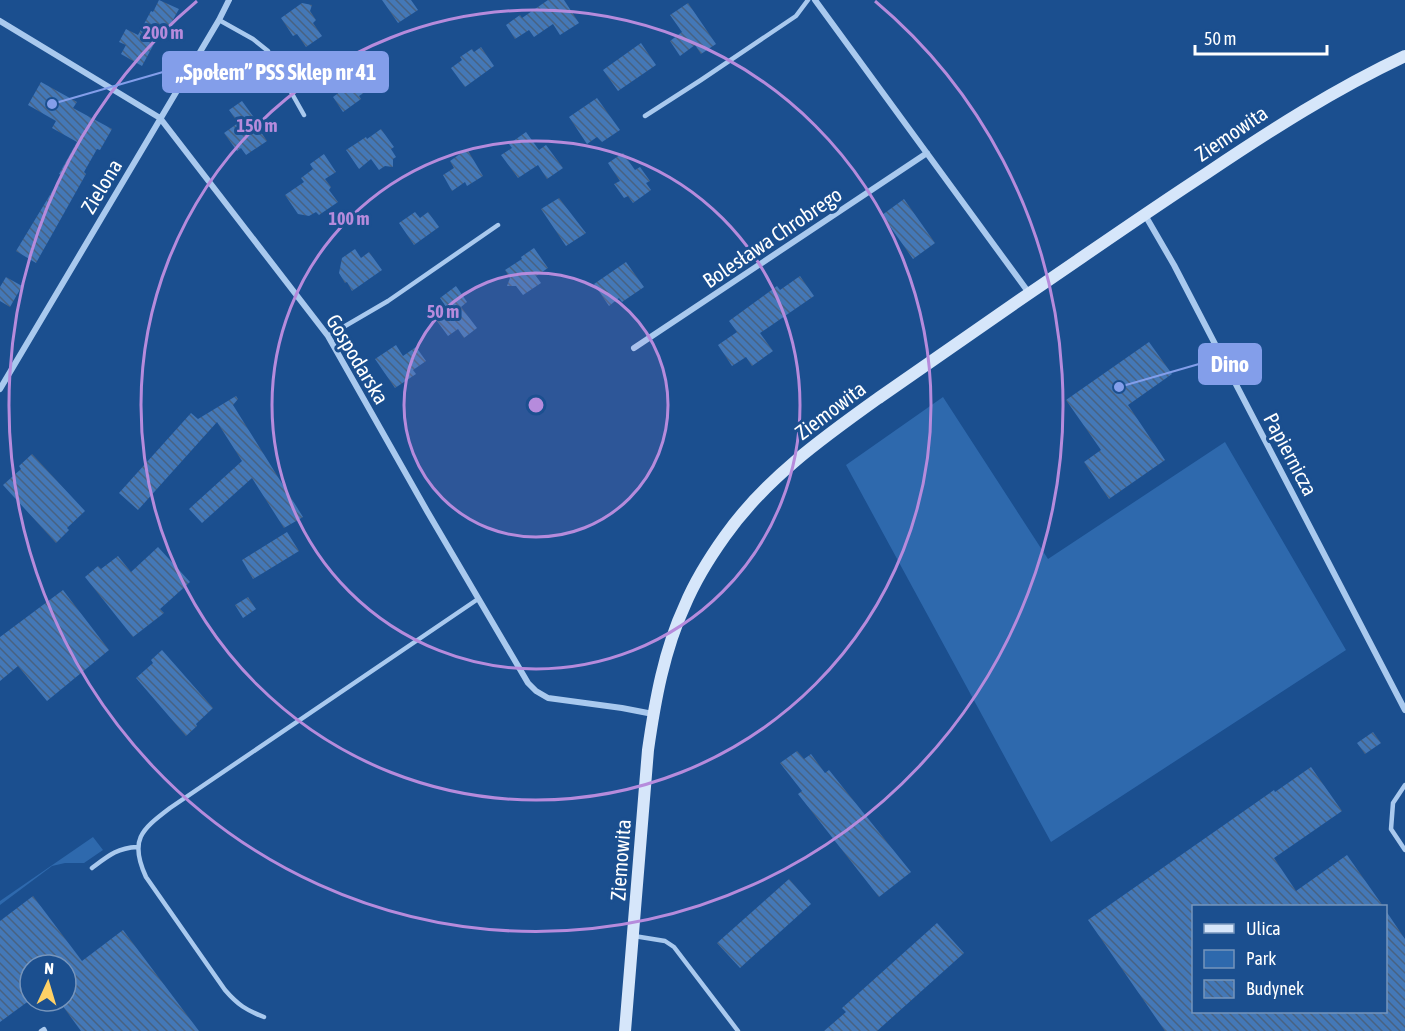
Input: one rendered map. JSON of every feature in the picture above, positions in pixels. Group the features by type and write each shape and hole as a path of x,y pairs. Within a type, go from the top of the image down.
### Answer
{"street":[{"name":"Zielona","path":"0,389 229,0"},
{"path":"815,0 1029,294"},
{"name":"Gospodarska","path":"0,21 160,118 328,336 528,683 548,698 653,714"},
{"name":"Ziemowita","path":"625,1031 648,750 653,714 668,652 685,605 702,572 726,535 754,499 832,431 1144,214 1281,123 1405,56"},
{"name":"Bolesława Chrobrego","path":"634,348 927,153"},
{"name":"Papiernicza","path":"1144,214 1174,266 1405,710"}],"lane":[{"path":"645,116 796,16 808,0"},
{"path":"219,20 253,39 268,51 304,115"},
{"path":"328,336 388,301 498,225"},
{"path":"264,1017 237,1003 225,990 146,877 139,862 137,847 141,834 152,822 171,808 478,599"},
{"path":"1405,785 1393,803 1391,829 1405,850"},
{"path":"92,868 113,852 125,847 137,847"},
{"path":"634,936 665,941 674,948 738,1031"}],"green space":[{"path":"943,397 1048,559 1225,442 1346,650 1051,842 846,465"},
{"path":"93,837 103,850 84,863 52,866 0,905 0,901"}],"building":[{"path":"159,0 179,9 169,27 166,25 161,31 142,66 121,54 126,45 119,42 126,29 138,35"},
{"path":"382,0 411,0 418,10 398,23"},
{"path":"548,0 564,0 579,23 560,35 553,24 534,37 529,30 515,39 506,25 520,15 522,18"},
{"path":"302,3 312,5 310,11 316,20 313,23 322,36 306,47 297,34 293,36 281,18"},
{"path":"688,3 716,44 701,54 695,45 680,56 670,41 682,32 670,15"},
{"path":"641,43 656,65 618,91 603,70"},
{"path":"481,47 494,66 465,87 451,68 462,60 460,57 472,49 474,52"},
{"path":"361,62 377,84 359,96 361,99 343,112 333,97 341,91 335,80 344,74 345,66 351,68"},
{"path":"41,82 77,102 73,108 112,129 100,150 97,149 84,172 86,174 36,263 16,251 62,175 59,174 77,142 52,128 56,121 28,105"},
{"path":"597,98 620,130 602,142 597,137 587,144 569,117"},
{"path":"242,101 258,123 256,125 267,141 246,155 241,148 237,151 224,133 238,123 229,110"},
{"path":"381,129 394,147 391,149 396,157 393,159 393,167 385,166 379,170 371,159 359,169 346,150"},
{"path":"526,132 539,150 546,145 563,168 547,179 538,165 518,178 501,155 512,148 509,144"},
{"path":"467,149 483,176 467,186 465,182 452,191 443,175 454,168 450,161"},
{"path":"623,153 635,170 640,167 650,181 646,183 651,190 633,203 628,196 624,198 614,184 620,181 608,163"},
{"path":"324,154 336,172 325,179 331,187 329,190 338,202 319,215 316,212 309,216 298,214 285,195 304,182 301,178 313,169 310,164"},
{"path":"559,198 586,233 566,246 541,209"},
{"path":"904,199 935,243 913,259 882,215"},
{"path":"415,212 420,218 428,212 439,227 414,245 399,223"},
{"path":"534,248 548,268 536,276 541,283 523,295 516,286 507,286 510,278 505,270"},
{"path":"355,249 361,258 369,252 382,270 352,291 339,273 342,258"},
{"path":"626,262 644,287 622,302 619,298 609,306 594,284"},
{"path":"800,276 814,296 760,333 773,351 752,366 746,357 732,366 718,345 737,332 729,321 777,286 780,290"},
{"path":"6,277 22,286 10,307 0,301 0,287"},
{"path":"456,286 467,302 461,307 477,328 464,338 458,329 448,336 431,313 444,304 440,298"},
{"path":"1149,342 1172,374 1128,405 1165,460 1109,499 1084,462 1101,450 1066,400"},
{"path":"396,345 403,356 416,347 426,361 413,370 416,374 395,388 375,359"},
{"path":"236,396 238,399 233,405 303,517 284,528 252,478 202,523 189,509 242,461 217,422 138,510 119,493 191,413 198,419"},
{"path":"32,454 85,511 67,528 69,530 56,543 3,485 21,469 19,466"},
{"path":"287,532 299,551 253,579 242,560"},
{"path":"158,547 190,582 160,609 164,613 133,637 85,577 98,566 101,569 118,556 131,572"},
{"path":"63,590 109,650 47,701 18,666 0,681 0,637"},
{"path":"248,597 256,609 243,618 235,605"},
{"path":"162,650 213,708 186,736 136,678 153,663 151,660"},
{"path":"1373,732 1381,743 1365,754 1357,743"},
{"path":"797,751 804,759 811,754 825,773 829,770 911,872 879,897 798,794 802,791 780,763"},
{"path":"1311,767 1342,811 1274,858 1296,891 1347,855 1382,905 1192,905 1192,1013 1387,1013 1387,912 1405,939 1405,1031 1165,1031 1088,920 1274,790 1275,792"},
{"path":"789,879 811,904 740,968 717,943"},
{"path":"33,896 76,953 18,953 18,1009 0,1022 0,921"},
{"path":"937,923 964,953 877,1031 824,1031 846,1012 842,1008"},
{"path":"123,930 199,1031 81,1031 68,1013 78,1013 78,956 82,961"}],"place":[{"name":"„Społem” PSS Sklep nr 41","path":"52,104"},
{"name":"Dino","path":"1119,387"}]}
